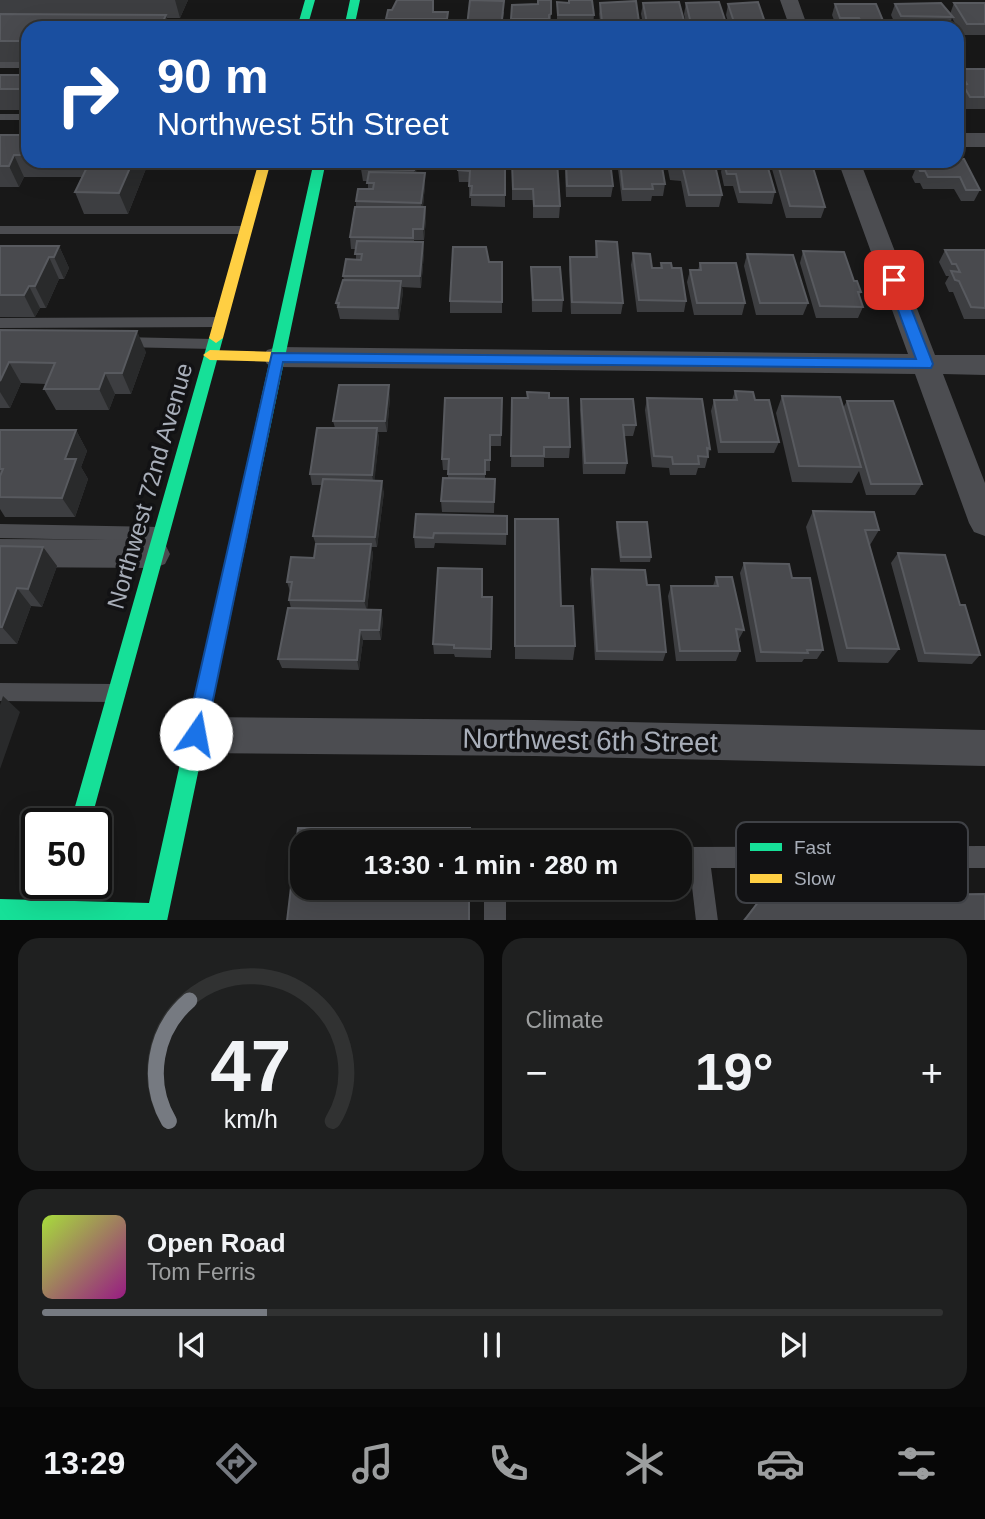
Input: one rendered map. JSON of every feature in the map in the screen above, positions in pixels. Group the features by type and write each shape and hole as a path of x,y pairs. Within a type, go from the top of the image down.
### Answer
{"main road":[{"path":"304,21 310,0"},
{"path":"350,21 355,0"},
{"name":"Northwest 72nd Avenue","path":"84,808 263,168"},
{"path":"0,910 54,916 157,917 318,168"},
{"path":"212,349 277,357"},
{"path":"54,916 58,899"}],"street":[{"path":"789,0 796,21"},
{"path":"964,140 985,140"},
{"path":"852,168 985,523"},
{"path":"277,357 985,365"},
{"path":"0,552 157,544"},
{"name":"Northwest 6th Street","path":"196,734 985,748"}],"lane":[{"path":"0,65 21,65"},
{"path":"0,117 21,117"},
{"path":"0,230 246,230"},
{"path":"0,323 220,322"},
{"path":"105,341 212,349"},
{"path":"0,531 157,544"},
{"path":"0,692 116,693"},
{"path":"692,858 736,858"},
{"path":"692,865 707,920"},
{"path":"495,900 495,920"}],"building":[{"path":"397,0 433,0 433,12 448,12 447,19 386,19 388,10 392,10"},
{"path":"470,0 504,1 502,21 468,21"},
{"path":"538,0 551,0 549,19 511,19 512,5 538,4"},
{"path":"569,0 592,0 594,15 558,15 557,2 569,3"},
{"path":"636,1 639,21 602,21 600,3"},
{"path":"679,2 684,21 647,21 643,3"},
{"path":"719,2 725,21 690,21 686,3"},
{"path":"758,2 765,21 734,21 728,4"},
{"path":"941,3 953,17 901,16 895,4"},
{"path":"954,3 985,3 985,24 967,24"},
{"path":"835,4 876,4 883,21 861,21 859,18 840,18"},
{"path":"0,14 166,15 163,21 21,21 21,41 0,41"},
{"path":"964,69 985,69 985,97 970,97 964,87 967,84"},
{"path":"0,75 21,75 21,89 0,89"},
{"path":"0,135 21,135 21,155 14,155 9,166 0,166"},
{"path":"964,159 980,190 966,190 960,177 928,177 925,171 918,168 964,168"},
{"path":"87,168 130,168 119,193 75,192"},
{"path":"361,168 414,168 414,170"},
{"path":"505,168 505,195 471,195 470,171 458,170"},
{"path":"512,168 557,168 560,206 534,206 533,189 513,189"},
{"path":"566,168 611,168 613,186 567,186"},
{"path":"621,168 662,168 665,184 652,184 653,189 623,189"},
{"path":"716,168 722,195 689,195 683,169 672,169"},
{"path":"725,168 768,168 775,192 740,192 736,174 727,174"},
{"path":"779,168 813,168 825,207 790,206"},
{"path":"369,172 425,173 421,203 356,201 358,189 373,189 374,183 367,183"},
{"path":"355,207 425,207 423,229 413,229 413,238 350,237"},
{"path":"357,241 423,242 420,276 343,276 346,259 361,260 362,254 355,254"},
{"path":"596,241 617,242 623,303 572,302 570,257 597,257"},
{"path":"0,246 59,246 54,257 49,257 35,286 29,286 24,295 0,295"},
{"path":"453,247 486,247 489,262 502,262 502,302 450,301"},
{"path":"945,250 985,250 985,308 971,307 959,281 955,280 951,271 960,272 956,264 952,264"},
{"path":"803,251 844,252 854,281 857,281 861,292 858,292 863,307 820,306"},
{"path":"633,253 650,254 652,268 662,268 661,263 671,263 672,268 681,268 686,301 639,300"},
{"path":"747,254 793,255 808,303 760,303"},
{"path":"700,263 736,263 745,303 697,303 690,270 701,270"},
{"path":"531,267 560,267 563,300 533,300"},
{"path":"343,280 401,281 398,308 338,307 339,303 336,303"},
{"path":"0,330 137,331 122,373 105,373 99,389 44,389 55,363 9,362 0,381"},
{"path":"339,385 389,385 385,421 333,421"},
{"path":"735,391 753,392 755,400 769,400 779,442 721,442 714,400 737,400"},
{"path":"527,392 549,393 549,398 568,398 570,447 544,447 544,456 511,456 512,398 528,398"},
{"path":"782,396 840,397 861,467 799,466"},
{"path":"445,398 502,398 501,435 490,435 490,460 485,460 485,474 448,474 449,459 442,459"},
{"path":"647,398 702,399 710,449 707,448 708,457 698,456 699,464 673,464 672,457 654,456"},
{"path":"581,399 633,399 636,425 623,425 627,463 585,463"},
{"path":"847,401 893,401 922,484 871,484"},
{"path":"317,428 377,428 372,475 310,474"},
{"path":"0,430 76,430 65,459 76,459 62,498 0,497 0,476 3,469 0,469"},
{"path":"443,478 495,479 494,502 441,501"},
{"path":"323,479 382,481 375,537 313,536"},
{"path":"813,511 874,512 879,530 865,530 899,649 847,648"},
{"path":"416,514 507,516 507,534 434,533 433,538 414,537"},
{"path":"515,519 558,519 561,606 573,606 575,646 515,646"},
{"path":"617,522 647,522 651,557 621,557"},
{"path":"316,544 371,544 364,601 289,600 292,582 287,582 291,557 314,558"},
{"path":"0,546 43,547 28,589 17,588 2,627 0,627"},
{"path":"898,553 945,555 960,605 965,605 980,655 925,653"},
{"path":"744,563 789,564 792,578 810,578 823,650 807,650 808,653 761,652"},
{"path":"438,568 482,569 482,597 492,597 491,649 454,648 454,645 433,644"},
{"path":"592,569 645,570 647,585 659,585 666,652 597,651"},
{"path":"716,577 732,577 744,630 736,629 740,651 680,651 671,586 718,586"},
{"path":"288,608 381,610 379,630 360,630 357,660 278,659"},
{"path":"298,828 470,830 298,830"},
{"path":"968,894 985,894 985,920 745,920 758,903 968,903"},
{"path":"290,896 290,900 469,900 469,920 287,920"}],"traffic: fast":[{"path":"304,21 310,0"},
{"path":"350,21 355,0"},
{"path":"156,920 318,168"},
{"path":"84,808 216,338"},
{"path":"0,910 158,914"}],"traffic: slow":[{"path":"216,338 263,168"},
{"path":"210,355 277,357"}],"route":[{"path":"196,734 277,357 925,364 894,280"}]}
